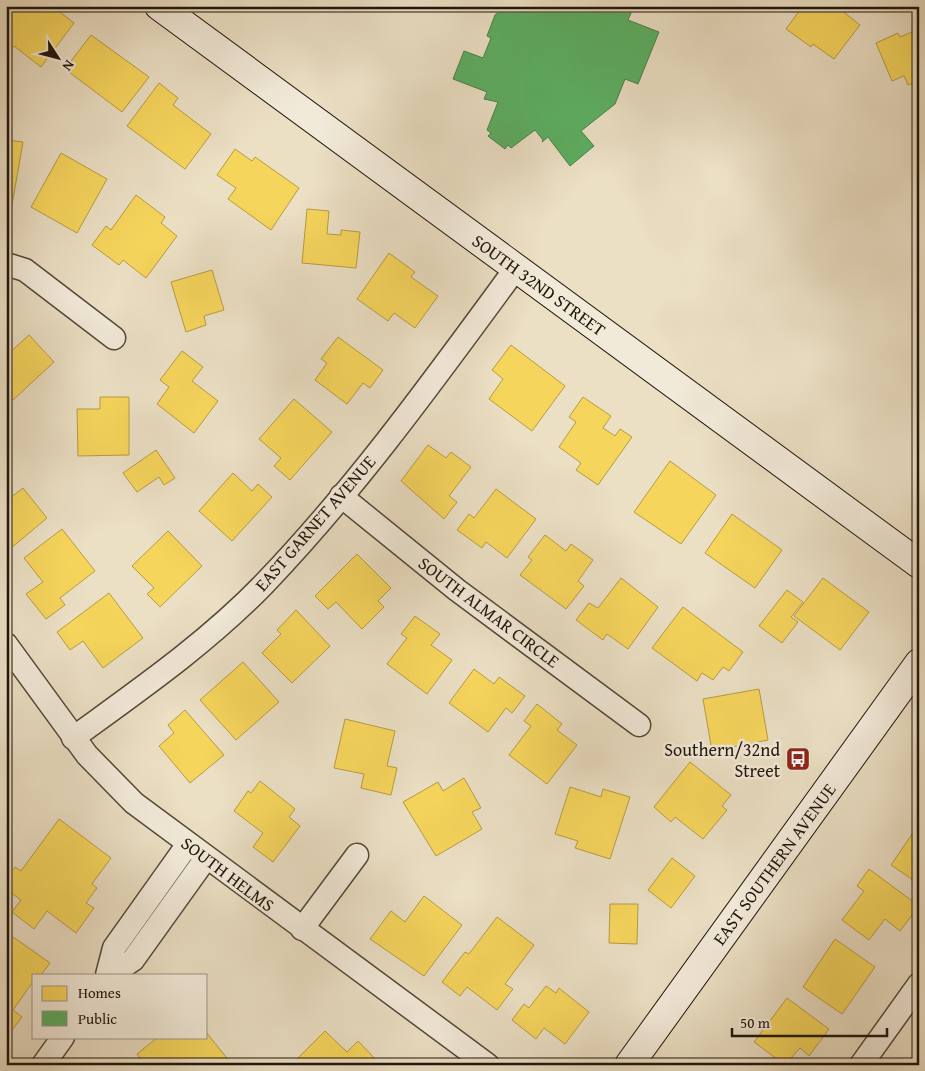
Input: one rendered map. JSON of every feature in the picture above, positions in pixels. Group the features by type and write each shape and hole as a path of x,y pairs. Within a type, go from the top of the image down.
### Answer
{"street":[{"name":"SOUTH 32ND STREET","path":"159,6 919,564"},
{"path":"6,264 25,270 114,338"},
{"name":"EAST GARNET AVENUE","path":"73,738 175,664 263,585 341,496 422,396 516,268"},
{"name":"SOUTH ALMAR CIRCLE","path":"341,496 457,590 639,725"},
{"name":"SOUTH HELMS","path":"6,644 73,738 134,803 488,1065"},
{"name":"EAST SOUTHERN AVENUE","path":"628,1065 919,663"},
{"path":"109,974 114,948 188,844"},
{"path":"302,929 357,855"},
{"path":"111,974 133,960 206,858"},
{"path":"861,1065 919,984"},
{"path":"43,1065 62,1038"}],"building: Homes":[{"path":"9,6 52,6 74,23 41,67 14,46 9,52 6,49 6,10"},
{"path":"803,6 836,6 860,25 834,59 813,44 811,47 786,29"},
{"path":"919,29 919,81 908,85 904,76 892,81 876,43 898,33 900,37"},
{"path":"91,35 149,77 122,112 65,69"},
{"path":"159,83 178,98 173,105 211,134 185,169 127,126"},
{"path":"6,140 23,142 11,211 6,210"},
{"path":"235,149 252,161 255,157 299,188 271,230 228,199 236,188 217,175"},
{"path":"61,153 107,179 77,233 31,207"},
{"path":"136,195 165,217 161,223 177,236 146,278 123,260 119,265 92,245 106,226 111,230"},
{"path":"307,209 329,211 327,234 341,235 341,230 360,232 356,268 302,263"},
{"path":"389,253 415,272 411,277 438,296 415,328 394,313 388,321 357,299"},
{"path":"212,270 224,310 204,316 206,325 186,332 171,282"},
{"path":"29,335 54,362 13,400 6,394 6,356"},
{"path":"338,337 383,370 370,388 363,383 347,404 315,380 327,363 321,359"},
{"path":"511,345 565,386 532,431 489,399 503,379 492,370"},
{"path":"182,351 203,367 192,381 218,401 194,433 157,404 169,387 160,380"},
{"path":"100,397 129,397 129,455 78,456 77,409 100,409"},
{"path":"583,397 611,416 603,428 615,436 620,429 632,437 598,485 576,470 581,463 559,447 576,422 569,417"},
{"path":"294,399 332,432 290,480 274,466 281,458 259,439"},
{"path":"428,445 446,458 451,452 471,467 449,496 457,502 444,519 401,481"},
{"path":"156,450 175,478 164,485 159,477 137,492 123,473"},
{"path":"670,461 716,495 681,544 634,512"},
{"path":"233,473 252,491 258,484 272,497 232,541 199,511"},
{"path":"23,488 47,518 11,548 6,541 6,501"},
{"path":"496,489 536,519 507,558 486,542 482,548 457,530 469,514 474,518"},
{"path":"732,514 782,550 755,588 705,553"},
{"path":"62,529 95,571 60,598 65,605 46,619 26,594 43,582 24,558"},
{"path":"168,531 202,566 160,607 147,594 154,588 132,566"},
{"path":"545,535 566,551 571,544 593,560 578,581 584,586 566,609 520,575 532,560 528,557"},
{"path":"357,554 391,588 378,601 384,607 362,629 336,602 328,609 315,596"},
{"path":"621,578 658,607 628,649 607,634 603,640 576,620 589,603 598,608"},
{"path":"823,578 869,612 840,650 794,616"},
{"path":"787,590 803,602 791,617 798,622 782,643 759,626"},
{"path":"109,593 143,638 103,668 83,641 70,650 57,632"},
{"path":"683,607 743,652 729,671 723,667 713,680 702,673 697,681 652,648"},
{"path":"296,610 330,646 292,683 262,653 281,634 277,630"},
{"path":"415,616 440,634 431,645 452,660 427,694 387,664 407,638 401,634"},
{"path":"243,662 279,702 236,740 200,700"},
{"path":"474,669 494,684 499,677 525,696 512,713 506,708 488,732 449,703"},
{"path":"759,689 768,740 712,751 703,699"},
{"path":"537,704 562,724 557,730 577,745 547,784 509,755 531,726 524,721"},
{"path":"185,710 224,755 190,783 159,746 174,733 168,725"},
{"path":"345,719 395,731 387,766 397,768 391,795 361,788 364,774 334,768"},
{"path":"798,753 803,756 796,767 791,764"},
{"path":"690,762 731,795 722,806 727,810 703,839 675,817 671,822 654,807"},
{"path":"464,778 481,808 472,812 482,829 436,856 403,802 438,782 443,791"},
{"path":"260,781 295,809 289,817 300,826 273,862 253,847 263,833 234,811 248,791 251,793"},
{"path":"570,787 601,797 603,789 630,797 610,859 575,848 578,841 555,834"},
{"path":"59,819 111,858 92,884 97,888 86,903 94,908 76,933 47,911 34,929 12,912 21,900 6,889 6,879 15,867 21,871"},
{"path":"919,824 919,884 891,865"},
{"path":"672,858 695,876 671,908 648,890"},
{"path":"869,869 919,906 900,931 885,919 869,940 842,920 864,891 857,886"},
{"path":"424,896 462,925 424,976 370,939 391,911 405,922"},
{"path":"610,904 638,904 637,944 609,943"},
{"path":"497,917 534,945 505,984 513,989 497,1010 467,987 460,996 442,982 465,952 469,954"},
{"path":"6,932 50,963 42,974 32,974 32,983 13,1010 22,1017 6,1038"},
{"path":"835,939 875,967 842,1014 803,987"},
{"path":"546,986 556,993 559,988 589,1012 565,1044 544,1028 536,1039 512,1020 524,1004 529,1008"},
{"path":"787,998 829,1029 809,1056 800,1048 785,1065 754,1042"},
{"path":"325,1031 347,1052 358,1041 381,1065 296,1065 294,1062"},
{"path":"208,1034 230,1062 226,1065 145,1065 137,1054 157,1038 208,1038"}],"building: Public":[{"path":"507,6 621,6 632,11 628,20 659,32 638,84 625,79 615,104 581,131 594,146 570,166 548,137 542,142 543,140 535,130 511,148 508,145 505,149 488,136 491,133 487,130 498,102 484,99 487,92 453,79 464,51 483,58 491,38 487,36 495,15"}],"place":[{"name":"Southern/32nd Street","path":"798,759"}]}
